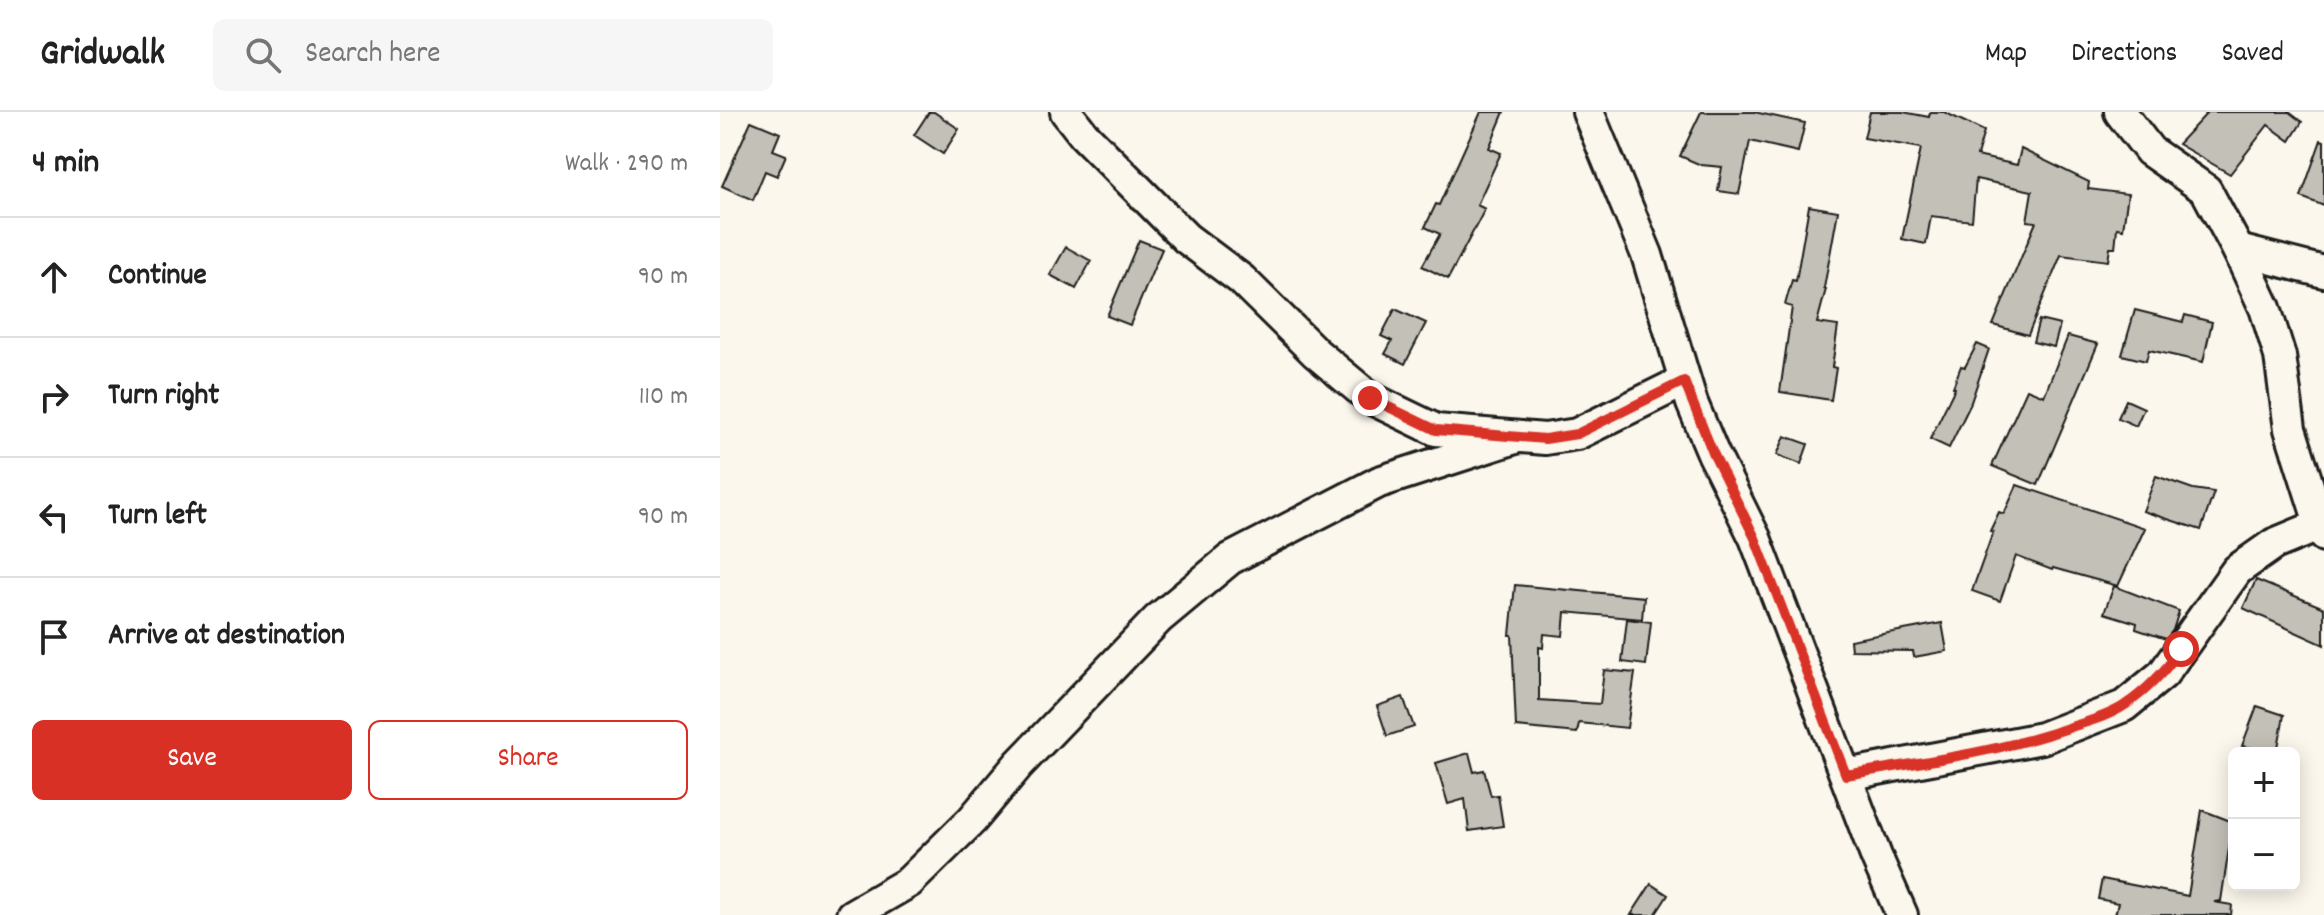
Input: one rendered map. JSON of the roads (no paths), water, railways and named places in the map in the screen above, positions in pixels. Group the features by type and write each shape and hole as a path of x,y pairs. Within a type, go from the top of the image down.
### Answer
{"street":[{"path":"1066,112 1084,135 1186,238 1242,280 1316,353 1370,398 1436,430 1545,439 1577,434 1684,381"},
{"path":"1588,112 1647,255 1684,381 1713,453 1755,538 1876,856 1902,915"},
{"path":"1846,775 2042,738 2124,706 2163,674 2237,570 2274,544 2322,530 2290,429 2280,356 2265,308 2238,250 2206,190 2150,151 2120,112"},
{"path":"2238,250 2324,272"},
{"path":"852,915 909,882 972,820 1019,764 1158,619 1230,559 1379,482 1515,438"}]}
